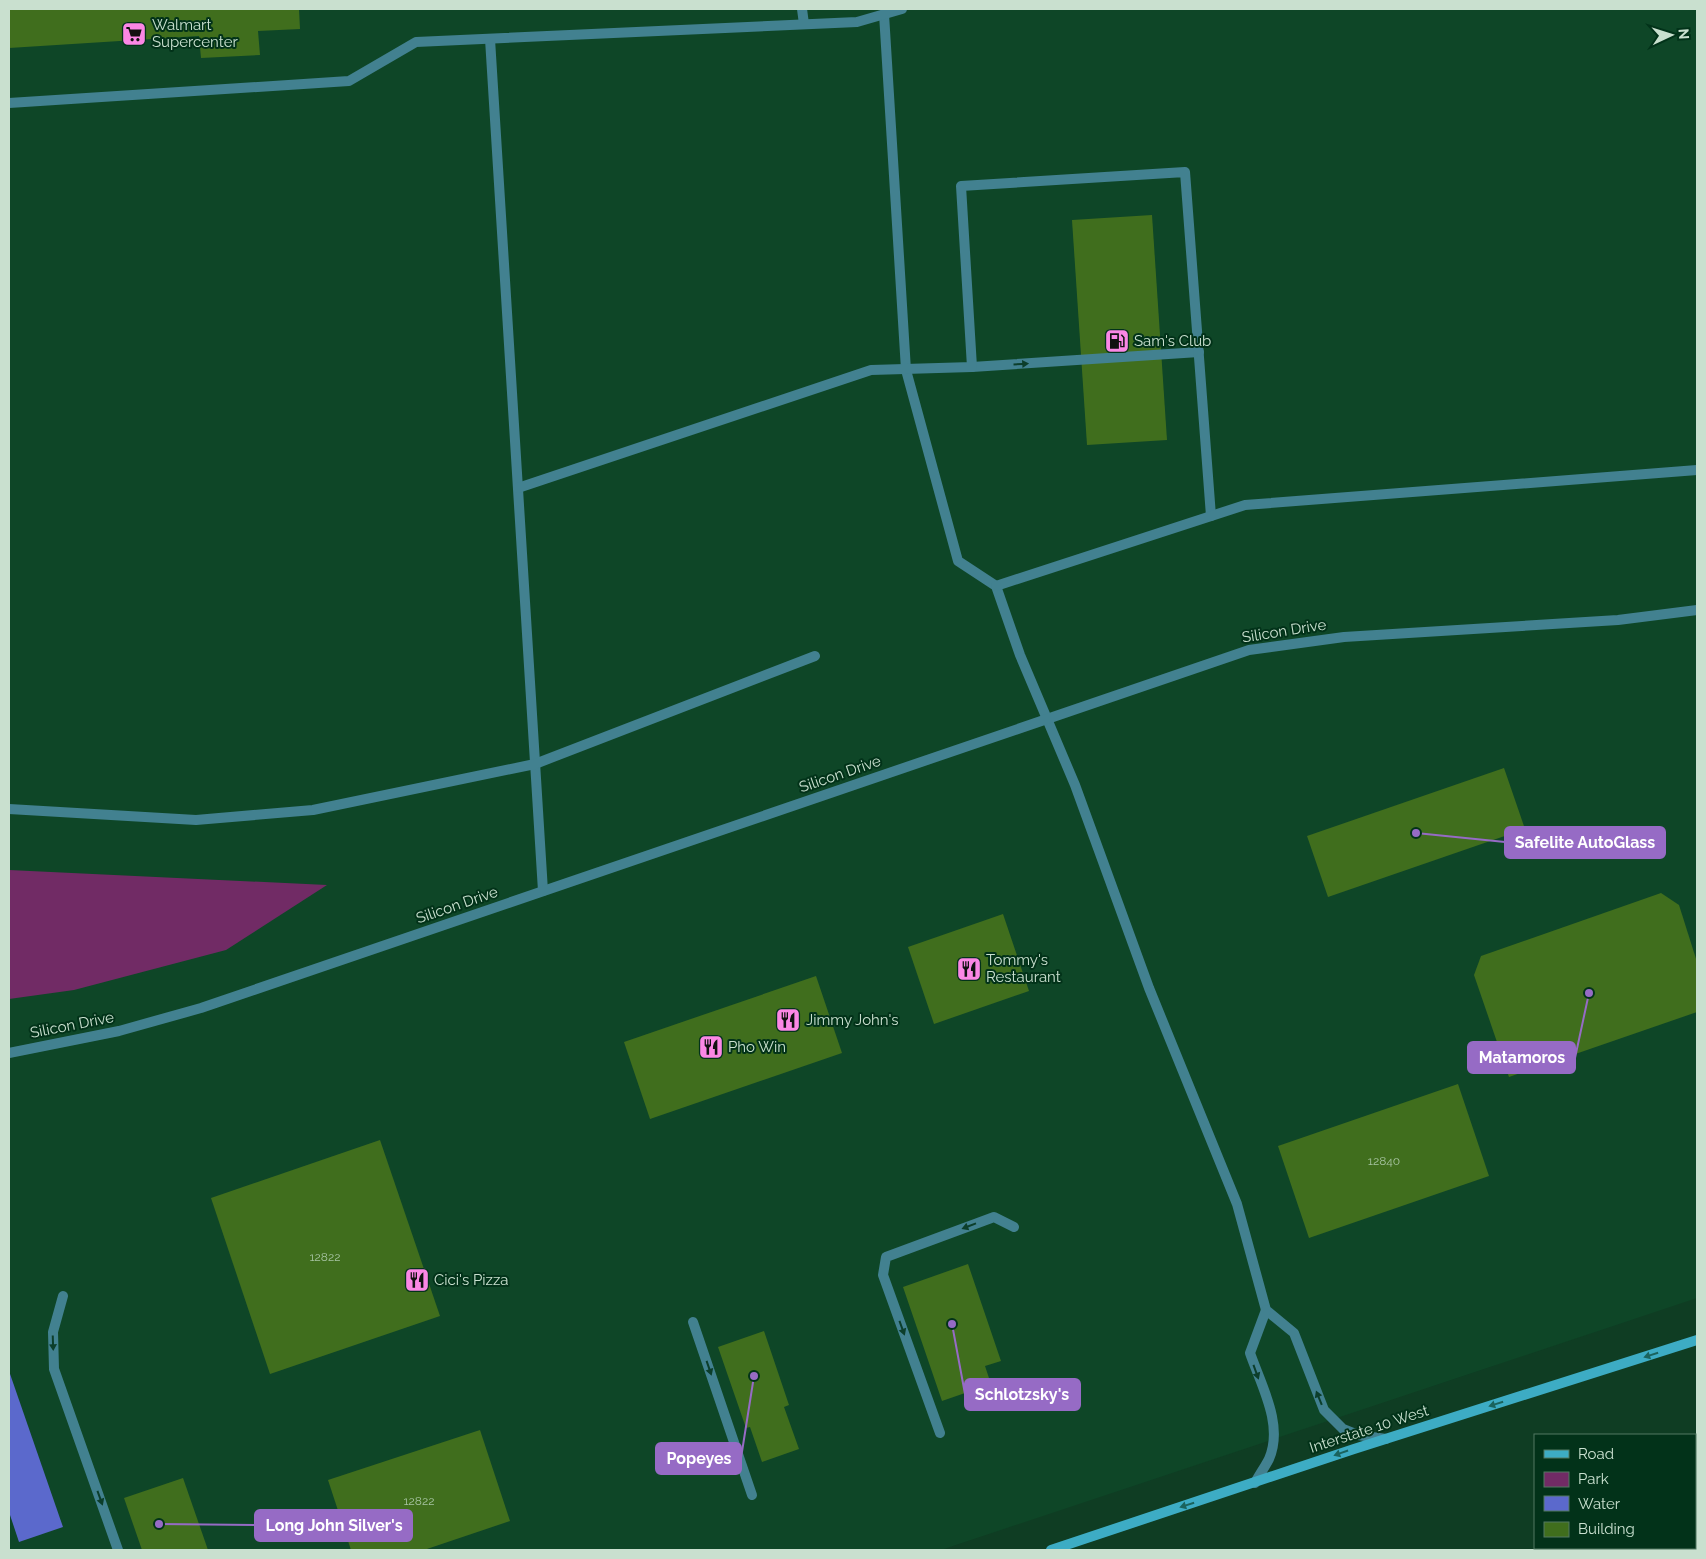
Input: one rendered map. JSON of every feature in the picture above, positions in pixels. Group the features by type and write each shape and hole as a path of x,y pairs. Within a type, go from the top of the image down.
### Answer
{"main road":[{"name":"Interstate 10 West","path":"1051,1550 1386,1439 1697,1340"}],"street":[{"path":"802,9 804,24"},
{"path":"9,103 349,81 416,42 858,22 902,9"},
{"path":"884,14 906,370 958,561 996,586 1020,655 1075,784 1149,988 1237,1204 1266,1310 1294,1333 1324,1410 1343,1429 1358,1435 1386,1439"},
{"path":"490,39 543,891"},
{"path":"972,367 961,186 1185,172 1211,516"},
{"path":"518,488 871,370 972,367 1199,352"},
{"path":"996,586 1245,505 1697,470"},
{"name":"Silicon Drive","path":"9,1052 119,1031 201,1008 1248,650 1344,637 1618,620 1697,610"},
{"path":"9,809 196,820 304,811 535,764 815,656"},
{"path":"940,1432 883,1275 886,1257 994,1216 1014,1227"},
{"path":"63,1296 53,1332 54,1370 118,1550"},
{"path":"1254,1483 1270,1458 1274,1437 1272,1414 1250,1353 1266,1310"},
{"path":"693,1322 752,1495"}],"shaded area":[{"path":"9,9 1697,9 1697,1298 941,1550 9,1550"}],"green space":[{"path":"9,870 327,885 226,950 74,990 9,999"}],"water":[{"path":"9,1371 63,1527 19,1542 9,1512"}],"building":[{"name":"Walmart Supercenter","path":"9,9 299,9 300,29 258,31 260,55 201,58 199,36 9,48"},
{"path":"1152,215 1167,440 1087,445 1072,220"},
{"path":"1504,768 1525,829 1328,897 1307,836"},
{"path":"1661,893 1679,905 1697,962 1697,1012 1509,1077 1474,975 1481,956"},
{"name":"Tommy's Restaurant","path":"1003,914 1029,991 934,1024 908,947"},
{"path":"816,976 842,1053 650,1119 624,1042"},
{"path":"1458,1084 1489,1176 1309,1238 1278,1146"},
{"path":"380,1140 440,1316 270,1374 211,1198"},
{"path":"968,1264 1001,1361 985,1366 991,1384 942,1401 903,1287"},
{"path":"764,1331 789,1405 784,1407 799,1449 762,1462 750,1427 746,1428 718,1347"},
{"path":"480,1430 510,1521 424,1550 351,1550 328,1480"},
{"path":"183,1478 208,1550 142,1550 124,1498"}],"place":[{"name":"Walmart Supercenter","path":"134,34"},
{"name":"Sam's Club","path":"1117,341"},
{"name":"Safelite AutoGlass","path":"1416,833"},
{"name":"Tommy's Restaurant","path":"969,969"},
{"name":"Matamoros","path":"1589,993"},
{"name":"Jimmy John's","path":"788,1020"},
{"name":"Pho Win","path":"711,1047"},
{"name":"Cici's Pizza","path":"417,1280"},
{"name":"Schlotzsky's","path":"952,1324"},
{"name":"Popeyes","path":"754,1376"},
{"name":"Long John Silver's","path":"159,1524"}]}
